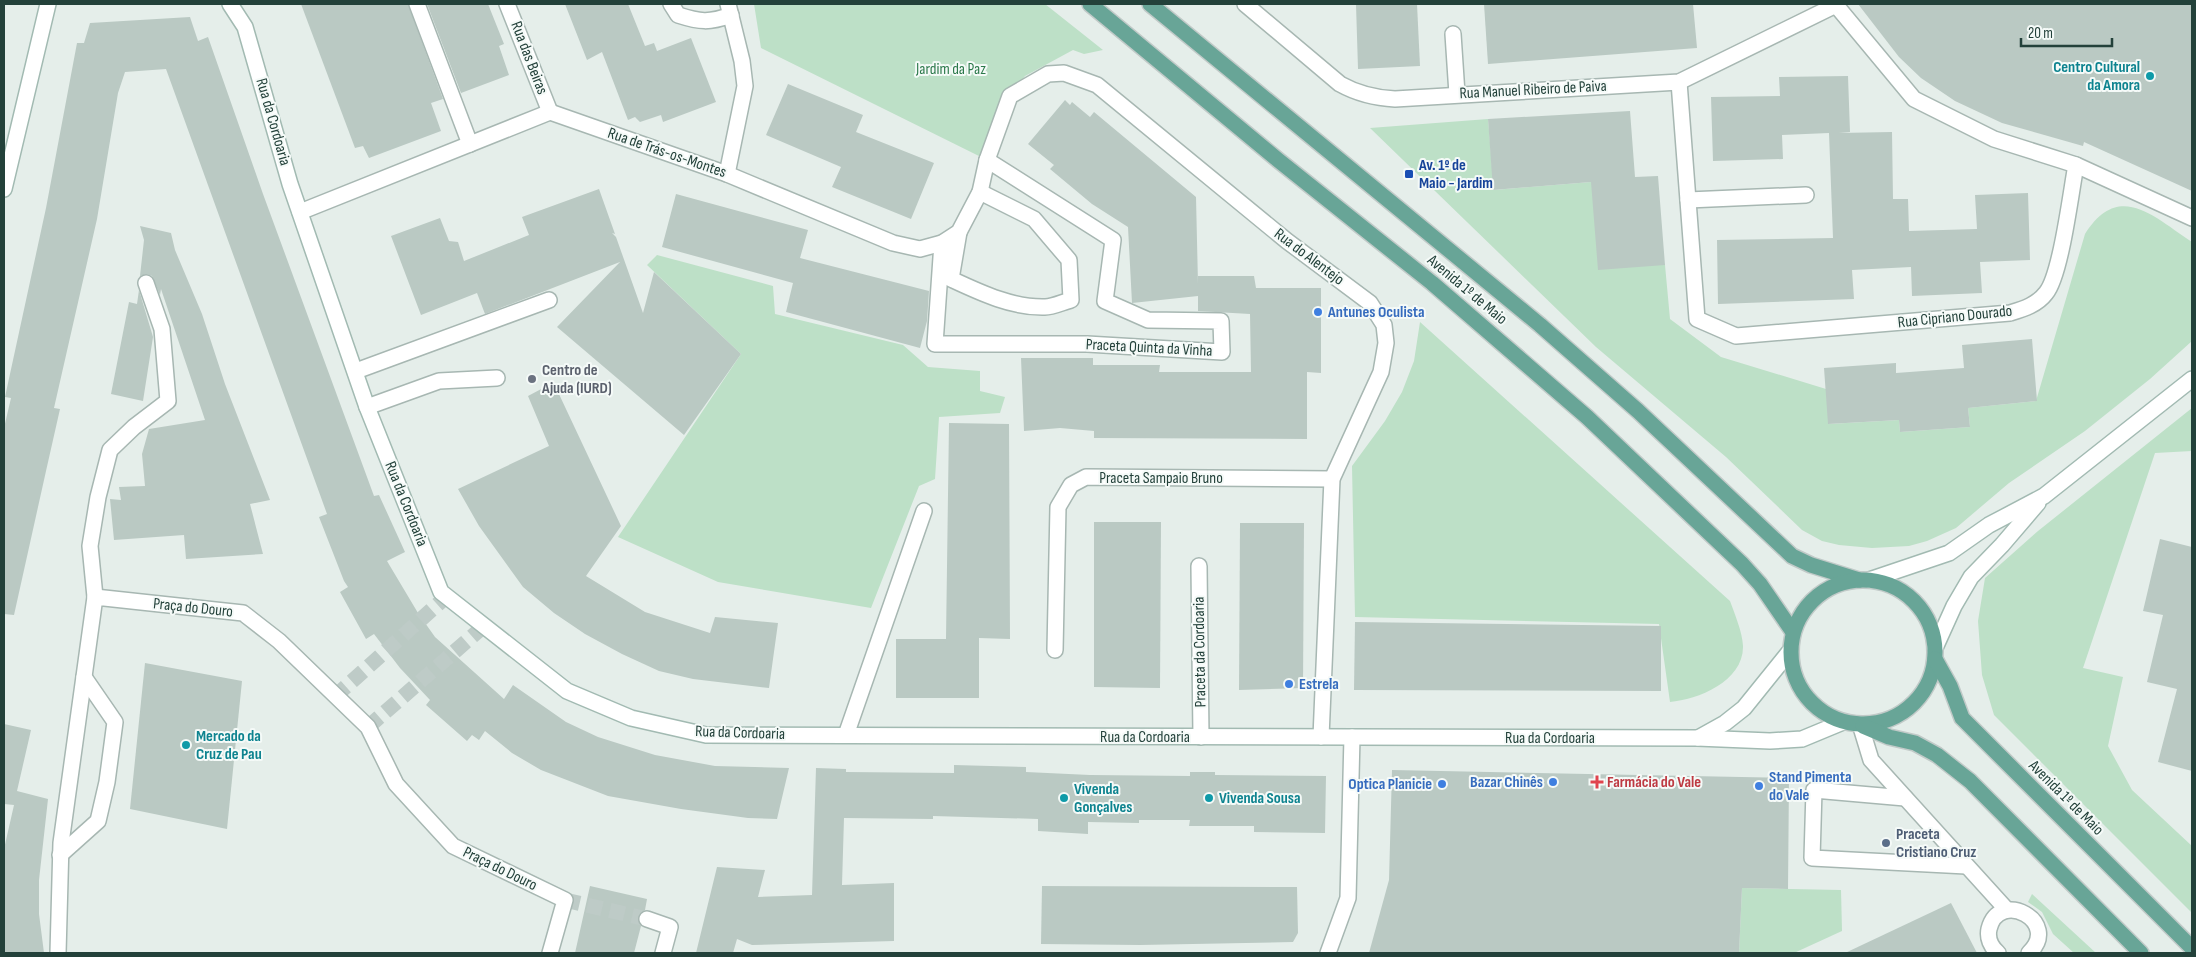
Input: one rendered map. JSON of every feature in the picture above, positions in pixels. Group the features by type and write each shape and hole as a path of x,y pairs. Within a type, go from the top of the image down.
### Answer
{"main road":[{"name":"Avenida 1º de Maio","path":"1090,4 1278,160 1432,283 1587,417 1742,564 1760,584 1793,632"},
{"name":"Avenida 1º de Maio","path":"1150,4 1382,192 1540,325 1638,411 1792,556 1811,565 1864,580"},
{"path":"1864,580 1894,587 1914,602 1929,623 1935,653 1931,677 1923,693 1910,707 1895,717 1878,723 1860,724 1843,722 1826,714 1810,703 1799,687 1792,669 1790,651 1793,632 1802,612 1818,596 1837,584 1864,580"},
{"name":"Avenida 1º de Maio","path":"1935,653 1962,718 2192,948"},
{"path":"1860,724 1889,737 1915,743 1937,755 1970,781 2141,953"}],"street":[{"path":"4,189 48,4"},
{"name":"Rua da Cordoaria","path":"230,4 245,28 300,212 367,407 441,592 566,691 631,718 706,735 1702,738 1770,741 1802,739 1843,722"},
{"path":"417,4 470,144"},
{"name":"Rua das Beiras","path":"508,4 550,112"},
{"path":"671,4 678,15 696,21 712,21 730,9 742,62 745,86 728,174"},
{"name":"Rua Manuel Ribeiro de Paiva","path":"1246,4 1340,84 1356,93 1377,98 1395,99 1679,82 1835,4"},
{"path":"1835,4 1914,99 1994,139 2076,164 2192,218"},
{"path":"1453,34 1457,94"},
{"name":"Rua do Alentejo","path":"987,160 1010,96 1048,74 1064,73 1097,85 1287,241 1370,303 1384,325 1386,343 1380,372 1332,479 1321,737"},
{"name":"Rua Cipriano Dourado","path":"1679,82 1697,319 1736,336 2010,314 2032,306 2047,292 2056,274 2076,164"},
{"path":"300,212 550,112"},
{"name":"Rua de Trás-os-Montes","path":"550,112 728,174 893,243 920,250 942,243 959,232 980,192 987,160"},
{"name":"Praceta Quinta da Vinha","path":"942,243 935,344 1087,344 1222,352 1221,321 1148,320 1105,301 1113,240 987,160"},
{"path":"959,232 951,279 987,296 1022,304 1046,307 1071,300 1069,260 1034,219 980,192"},
{"path":"1688,200 1806,195"},
{"path":"58,953 60,855 96,597 90,546 98,497 110,450 134,427 168,401 162,329 146,283"},
{"path":"356,371 549,300"},
{"path":"367,407 439,381 497,378"},
{"path":"1864,580 1949,553 1989,525 2044,496 2192,379"},
{"name":"Praceta Sampaio Bruno","path":"1056,650 1058,507 1071,485 1086,478 1332,479"},
{"path":"1935,653 1954,606 1971,577 2002,545 2044,496"},
{"path":"846,735 924,511"},
{"name":"Praceta da Cordoaria","path":"1199,566 1201,737"},
{"name":"Praça do Douro","path":"96,597 243,613 279,641 368,727 396,784 453,846 565,900 550,953"},
{"path":"1702,738 1744,708 1790,651"},
{"path":"60,855 98,820 107,782 115,722 84,677"},
{"path":"1860,724 1871,760 2006,910 2022,912 2034,922 2038,938 2030,953"},
{"path":"1328,953 1348,898 1352,737"},
{"path":"1905,798 1814,790 1812,858 1966,866"},
{"path":"1998,953 1990,943 1990,927 1993,920 2006,910"},
{"path":"647,919 670,927 663,953"}],"green space":[{"name":"Jardim da Paz","path":"754,4 1045,4 1103,50 1084,54 1073,50 1025,76 1010,96 987,160 761,48"},
{"path":"1488,119 1494,190 1591,182 1665,265 1670,319 1721,357 1826,389 1829,424 1899,420 1900,432 1970,427 1968,408 2036,401 2085,234 2098,218 2111,209 2124,206 2137,208 2150,214 2192,242 2192,341 2150,379 2085,431 2009,483 1956,528 1927,541 1909,546 1872,548 1839,545 1822,541 1802,530 1726,457 1596,347 1370,128"},
{"path":"657,255 773,286 775,314 903,345 928,367 980,371 980,391 1005,397 1000,413 939,417 935,479 919,486 871,608 718,582 618,537 741,354 647,265"},
{"path":"1420,322 1730,601 1740,629 1743,646 1741,658 1736,669 1728,679 1706,693 1670,702 1659,624 1355,617 1352,466 1385,421 1402,392 1414,361"},
{"path":"2192,408 2192,451 2155,453 2083,668 2123,677 2108,746 2132,790 2192,846 2192,913 1994,715 1982,675 1978,621 1985,578 2038,531"},
{"path":"1742,888 1841,890 1842,931 1794,953 1739,953"},
{"path":"2032,894 2096,953 2074,953 2053,934 2042,912 2028,902"}],"building":[{"path":"301,4 408,4 443,99 431,103 441,131 369,158 363,146 355,148"},
{"path":"427,4 488,4 504,44 499,46 509,75 461,93"},
{"path":"565,4 628,4 645,46 654,43 657,51 691,38 716,102 663,122 661,115 640,122 635,117 628,120 602,52 587,60"},
{"path":"1356,4 1417,4 1420,66 1358,69"},
{"path":"1484,4 1693,4 1697,48 1488,64"},
{"path":"1858,4 2192,4 2192,191 2084,142 2083,146 2002,123 1955,101 1921,78 1899,57"},
{"path":"190,17 198,41 208,37 263,194 374,496 379,495 405,552 387,561 418,613 435,637 504,699 513,685 566,722 598,737 655,755 715,766 789,768 777,819 748,818 681,809 608,796 541,770 512,753 485,731 479,740 472,735 467,741 426,705 430,700 400,668 374,634 366,639 340,592 348,587 319,517 327,514 166,69 125,72 118,93 97,219 54,408 60,409 14,615 4,614 4,428 11,398 5,397 46,208 77,43 84,43 90,23"},
{"path":"1848,76 1850,132 1839,133 1892,132 1893,199 1908,199 1909,231 1977,229 1975,195 2028,193 2030,260 1980,262 1982,293 1912,296 1911,267 1852,270 1854,299 1718,304 1717,240 1833,238 1829,133 1782,135 1783,159 1713,161 1711,97 1780,96 1779,77"},
{"path":"788,84 863,115 856,132 934,163 911,219 832,187 841,167 766,135"},
{"path":"1065,100 1070,105 1072,102 1090,117 1094,112 1196,197 1198,284 1198,276 1254,276 1256,288 1321,288 1321,373 1307,372 1307,439 1094,438 1094,431 1060,428 1024,431 1021,358 1093,358 1093,365 1160,365 1159,372 1251,372 1250,314 1198,311 1198,296 1132,303 1128,227 1092,204 1050,169 1054,165 1028,144"},
{"path":"1630,111 1635,177 1658,176 1665,265 1598,270 1591,182 1493,190 1488,119"},
{"path":"599,189 615,234 612,233 616,237 643,313 654,272 741,354 684,435 557,327 620,262 485,314 477,293 421,315 391,236 440,218 449,241 458,242 464,261 529,235 522,217"},
{"path":"676,194 808,230 800,258 929,291 927,321 920,348 786,312 793,283 662,247"},
{"path":"140,226 171,233 175,250 202,314 225,384 270,500 250,504 263,554 186,559 184,535 114,540 110,499 121,500 119,487 145,486 142,454 149,429 205,420 161,289 160,295 152,276 147,274 140,276 144,240"},
{"path":"139,290 153,337 143,401 111,394 129,302 137,304"},
{"path":"2032,339 2037,401 1968,408 1970,427 1900,432 1899,420 1828,424 1824,368 1896,363 1896,373 1964,368 1962,345"},
{"path":"545,387 558,392 621,526 586,576 645,612 710,633 715,617 778,623 769,688 693,679 659,671 585,634 554,613 523,587 479,526 458,489 549,446 528,396"},
{"path":"949,423 1009,424 1010,639 979,638 979,698 896,698 896,639 946,639"},
{"path":"1094,522 1161,522 1160,688 1094,687"},
{"path":"1240,523 1304,523 1303,688 1239,690"},
{"path":"2160,539 2192,547 2192,771 2158,762 2177,689 2147,682 2163,615 2143,611"},
{"path":"1355,622 1661,626 1661,691 1354,690"},
{"name":"Mercado da Cruz de Pau","path":"145,663 242,681 227,829 130,809"},
{"path":"4,724 31,730 17,791 48,799 39,880 39,914 44,953 4,953 4,849 14,805 4,804"},
{"path":"954,765 1026,767 1026,772 1090,775 1190,776 1190,772 1215,772 1215,775 1326,776 1325,833 1254,832 1254,826 1189,826 1190,820 1139,820 1139,823 1088,822 1088,834 1038,831 1038,819 933,816 933,819 844,818 842,885 894,883 894,941 752,945 737,939 733,953 696,953 717,867 765,870 758,897 812,895 816,768 846,769 846,772 954,773"},
{"path":"1392,770 1789,778 1788,889 1742,888 1739,953 1369,953 1389,880"},
{"path":"590,886 647,899 645,910 638,916 641,926 634,953 575,953"},
{"path":"1042,886 1297,887 1298,933 1293,942 1140,945 1041,944"},
{"path":"1951,903 1977,953 1845,953"}],"tunnel":[{"path":"333,693 340,692 447,596"},
{"path":"368,727 484,626"},
{"path":"565,900 647,919"}],"place":[{"name":"Centro Cultural da Amora","path":"2150,76"},
{"name":"Av. 1º de Maio - Jardim","path":"1409,174"},
{"name":"Antunes Oculista","path":"1318,312"},
{"name":"Centro de Ajuda (IURD)","path":"532,379"},
{"name":"Estrela","path":"1289,684"},
{"name":"Mercado da Cruz de Pau","path":"186,745"},
{"name":"Bazar Chinês","path":"1553,782"},
{"name":"Farmácia do Vale","path":"1597,782"},
{"name":"Optica Planicie","path":"1442,784"},
{"name":"Stand Pimenta do Vale","path":"1759,786"},
{"name":"Vivenda Gonçalves","path":"1064,798"},
{"name":"Vivenda Sousa","path":"1209,798"},
{"name":"Praceta Cristiano Cruz","path":"1886,843"}]}
